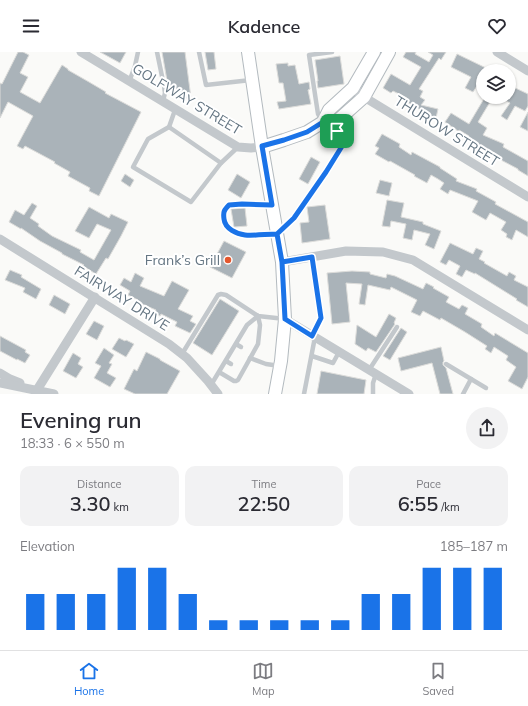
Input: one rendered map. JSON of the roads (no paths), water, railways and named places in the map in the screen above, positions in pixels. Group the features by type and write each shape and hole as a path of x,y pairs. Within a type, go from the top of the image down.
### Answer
{"main road":[{"path":"248,52 262,146 282,262 285,319 280,366 275,394"},
{"path":"323,122 329,110 353,88 374,52"},
{"path":"262,146 307,132 323,122 337,121 364,96 390,52"}],"street":[{"name":"GOLFWAY STREET","path":"81,52 238,147 251,148 262,146"},
{"path":"497,52 528,71"},
{"name":"THUROW STREET","path":"353,88 528,197"},
{"name":"FAIRWAY DRIVE","path":"0,239 169,344 187,358 218,394"},
{"path":"282,262 346,252 382,252 413,260 528,330"},
{"path":"36,392 95,297"},
{"path":"285,319 406,393"},
{"path":"0,373 36,392"},
{"path":"0,383 36,392 54,394"}],"lane":[{"path":"129,82 138,52"},
{"path":"157,52 165,93 163,102"},
{"path":"199,52 206,85 252,80"},
{"path":"272,205 229,205 225,210 225,224 232,231 245,235 277,234 294,218 326,172 344,143 339,132 323,122 318,114 309,55 332,52"},
{"path":"175,110 168,127 148,139 134,166 191,202 221,163 238,147"},
{"path":"168,127 221,163"},
{"path":"304,394 312,356 314,336 321,318 312,257"},
{"path":"182,354 218,295 226,294 258,316 285,319"},
{"path":"211,385 247,325 258,316"},
{"path":"219,372 236,381 241,370 258,344 260,326 258,316"},
{"path":"372,394 373,372 397,326"},
{"path":"236,344 241,347"},
{"path":"312,356 333,363 339,352"},
{"path":"231,353 236,356"},
{"path":"249,358 266,364 280,366"},
{"path":"226,361 231,364"},
{"path":"446,364 486,388"},
{"path":"464,394 471,379"}],"place":[{"name":"Frank’s Grill","path":"228,260"}]}
